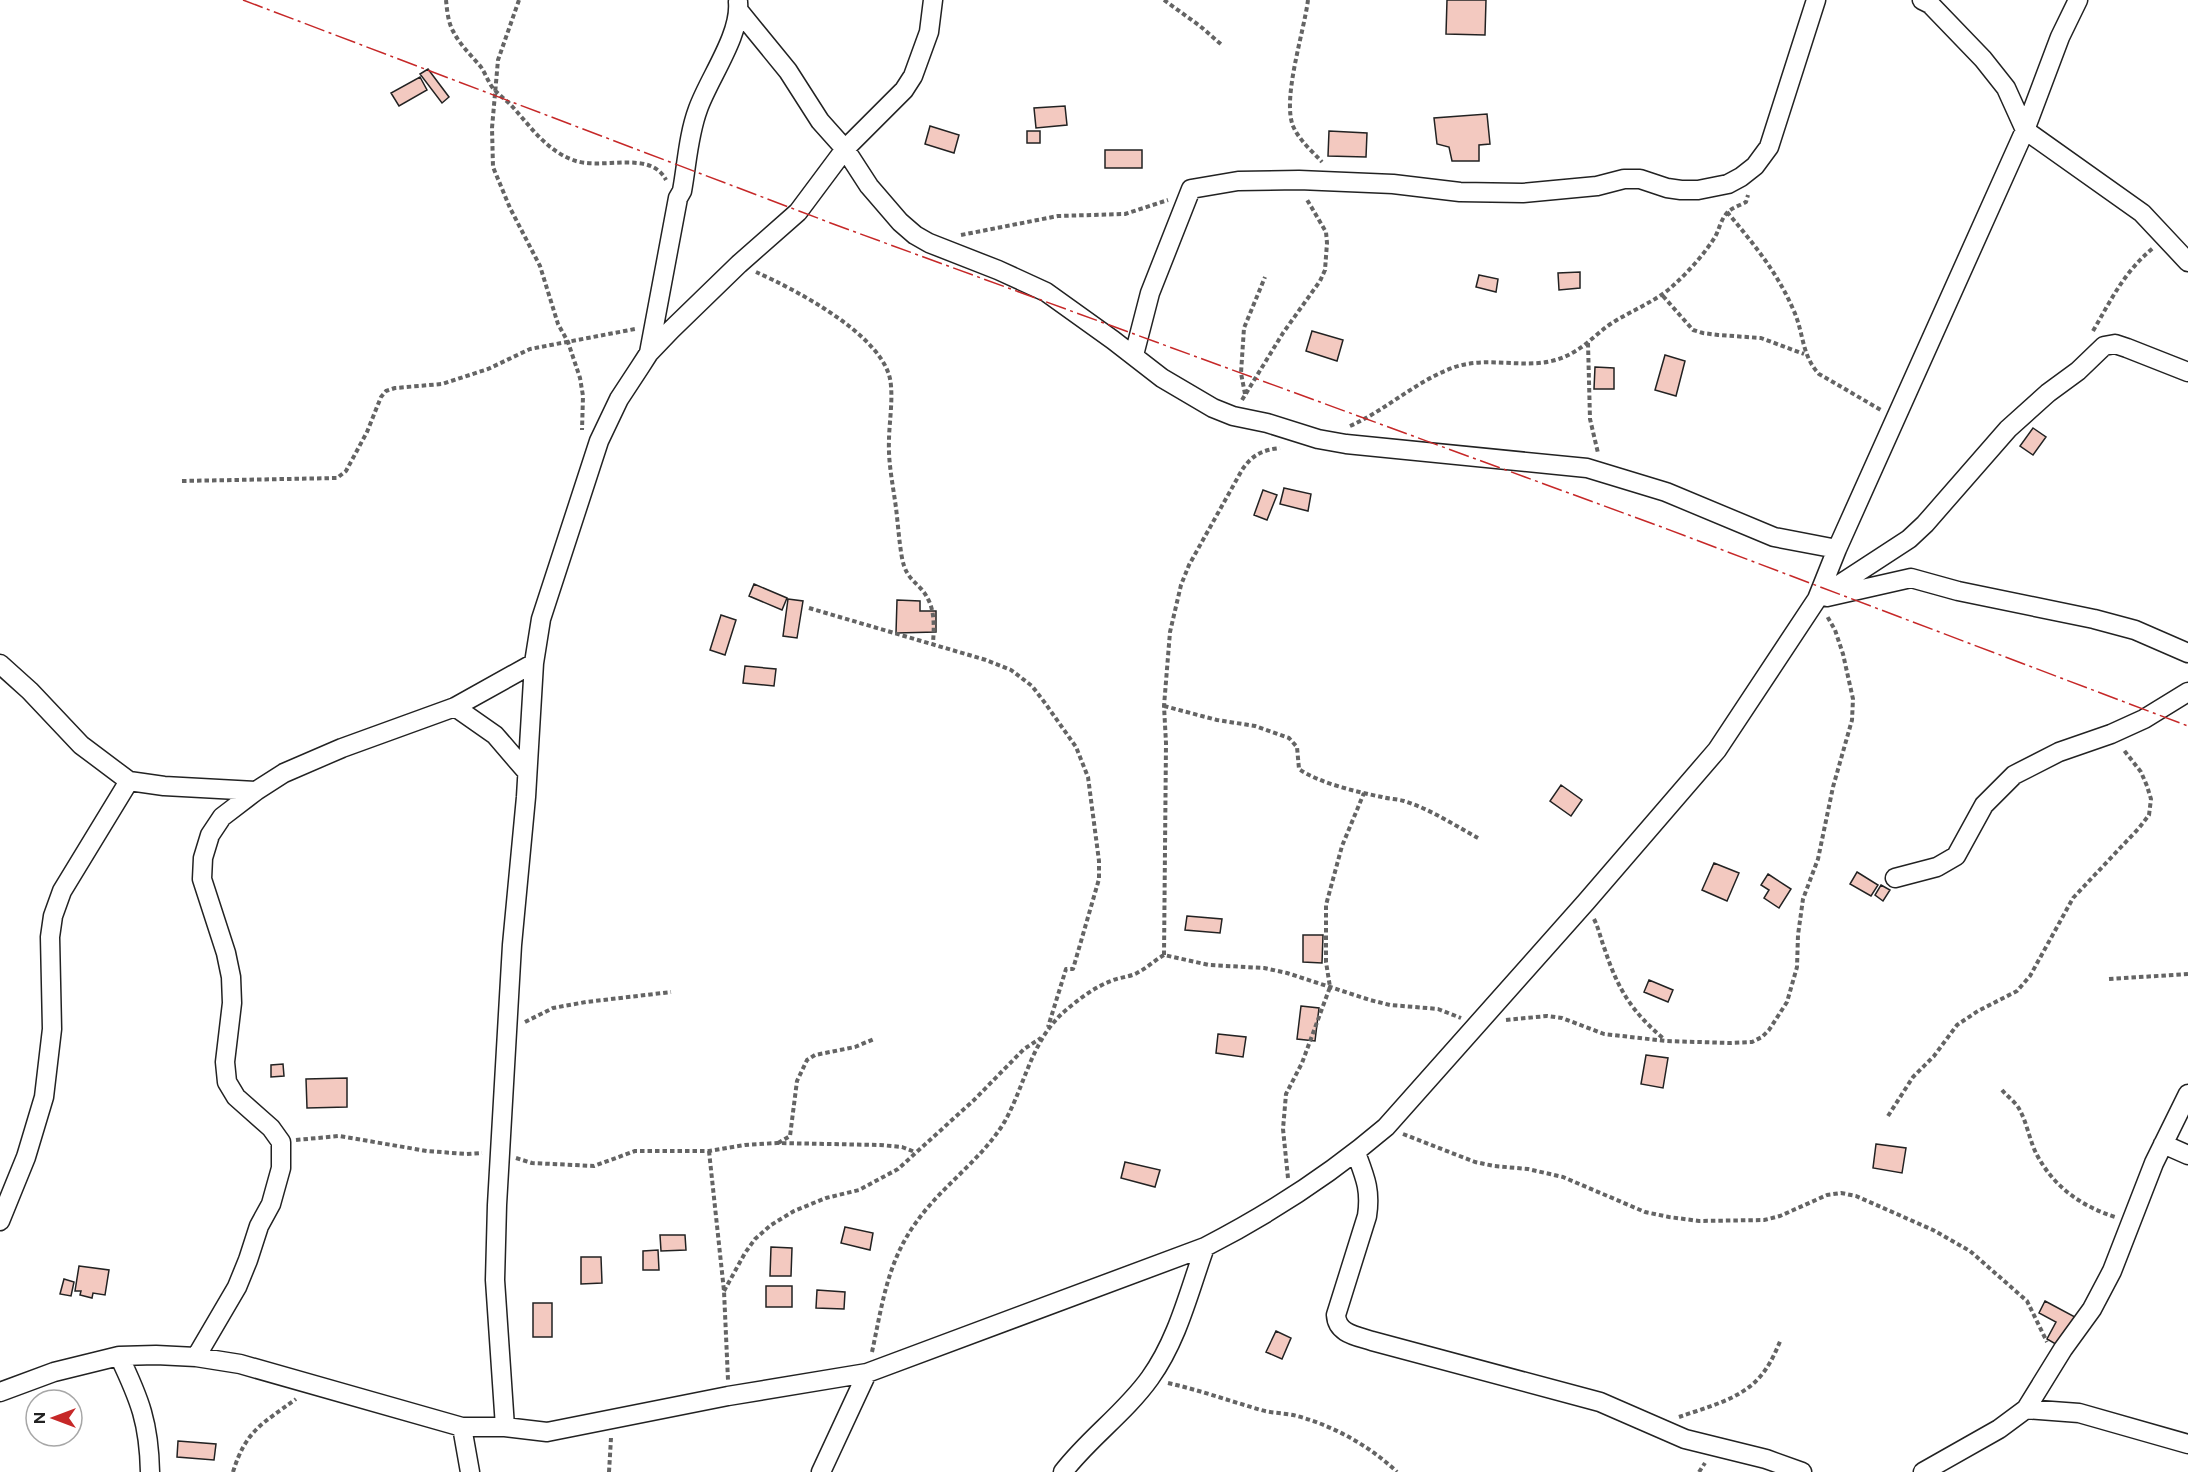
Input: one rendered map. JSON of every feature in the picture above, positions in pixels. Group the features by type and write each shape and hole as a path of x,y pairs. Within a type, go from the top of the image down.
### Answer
{"street":[{"path":"505,1427 495,1280 500,1152 512,945 524,829 534,663 541,619 599,441 619,399 649,353 739,264 798,212 845,149 904,90 913,76 929,32 933,0"},
{"path":"1134,355 1150,293 1191,189 1238,181 1299,180 1393,184 1461,192 1523,193 1598,186 1624,179 1640,179 1681,190 1698,190 1728,184 1755,166 1769,147 1816,0"},
{"path":"0,1392 54,1372 119,1356 156,1355 240,1364 462,1427 505,1427 547,1432 728,1396 867,1373 1205,1247 1246,1226 1356,1153 1386,1127 1586,902 1717,750 1817,599 1895,417 2025,130 2060,37 2078,0"},
{"path":"1929,1 1983,59 2006,88 2025,130 2142,213 2188,261"},
{"path":"739,5 788,71 820,121 845,149 869,186 900,222 915,235 1046,292 1134,355 1162,378 1213,408 1233,416 1318,439 1346,444 1555,464 1607,473 1666,492 1774,537 1837,549"},
{"path":"649,353 678,198 682,191 690,133 704,93 725,53 739,5"},
{"path":"1817,599 1909,539 1925,524 2008,429 2048,393 2078,371 2104,346 2115,344 2188,372"},
{"path":"1817,599 1911,578 1958,591 2115,624 2188,652"},
{"path":"196,1358 237,1287 259,1226 271,1204 280,1168 280,1142 271,1128 236,1097 227,1082 225,1062 232,1003 231,977 226,953 202,879 203,858 210,835 222,817 284,773 342,748 455,707 534,663"},
{"path":"0,664 30,691 81,745 129,781 256,791"},
{"path":"1895,878 1938,867 1956,856 1984,805 2014,775 2059,752 2111,734 2144,719 2188,692"},
{"path":"455,707 495,735 526,771"},
{"path":"0,1221 26,1157 44,1097 52,1029 50,937 53,916 62,891 129,781"},
{"path":"1923,1472 1999,1429 2026,1409 2092,1309 2112,1271 2163,1144 2188,1094"},
{"path":"2163,1144 2188,1155"},
{"path":"1356,1153 1368,1183 1370,1200 1336,1315 1341,1329 1372,1341 1600,1402 1685,1439 1766,1459 1802,1472"},
{"path":"1063,1472 1074,1457 1118,1416 1150,1378 1165,1354 1178,1325 1205,1247"},
{"path":"119,1356 143,1410 150,1440 150,1472"},
{"path":"821,1472 867,1373"},
{"path":"2026,1409 2079,1413 2188,1444"},
{"path":"462,1427 470,1472"}],"path":[{"path":"446,0 452,30 461,45 482,69 494,89 543,142 561,155 580,162 601,165 643,163 653,166 661,171 672,198 678,198"},
{"path":"519,0 498,60 491,151 494,167 510,208 540,266 558,324 568,342 580,378 584,396 582,432"},
{"path":"1164,0 1223,46"},
{"path":"1308,0 1292,85 1292,123 1297,135 1323,162"},
{"path":"1318,439 1362,420 1409,390 1451,368 1471,363 1503,361 1532,365 1569,355 1628,312 1663,296 1679,280 1714,238 1727,212 1746,202 1755,166"},
{"path":"1233,416 1283,333 1320,281 1325,270 1326,232 1308,205 1299,180"},
{"path":"929,243 986,229 1058,216 1125,214 1170,199 1191,189"},
{"path":"1727,212 1764,257 1777,277 1797,318 1805,354 1811,366 1819,374 1895,417"},
{"path":"2091,335 2121,282 2140,259 2165,238"},
{"path":"739,264 781,283 859,333 889,373 890,474 902,558 907,575 924,592 932,609 933,644"},
{"path":"1245,395 1241,373 1244,328 1265,277"},
{"path":"1663,296 1693,330 1718,335 1761,338 1805,354"},
{"path":"182,481 337,478 346,471 386,391 395,388 442,384 488,369 530,350 653,325"},
{"path":"1588,343 1590,419 1600,461 1607,473"},
{"path":"1164,954 1166,743 1164,706 1170,632 1178,596 1189,565 1249,460 1262,450 1289,447"},
{"path":"1046,1030 1065,1011 1091,992 1111,981 1136,974 1164,954 1209,965 1264,968 1287,973 1390,1005 1438,1010 1477,1025 1546,1016 1562,1018 1604,1034 1666,1041 1752,1042 1762,1037 1787,1002 1797,967 1798,935 1803,899 1818,859 1833,787 1852,720 1853,699 1843,654 1835,630 1817,599"},
{"path":"809,608 977,656 1011,670 1032,686 1076,747 1089,777 1099,861 1099,879 1072,969 1066,969 1046,1030 1004,1122 977,1156 915,1223 898,1253 887,1281 867,1373"},
{"path":"1164,706 1217,720 1255,726 1289,738 1297,747 1299,769 1303,772 1364,793 1404,801 1431,812 1478,838"},
{"path":"1888,1116 1913,1077 1934,1056 1957,1025 1978,1011 2017,992 2030,976 2073,898 2139,828 2149,814 2151,798 2141,772 2111,734"},
{"path":"1290,1197 1283,1130 1286,1094 1302,1063 1330,987 1326,954 1326,905 1342,846 1364,793"},
{"path":"1586,902 1598,926 1605,951 1626,1001 1650,1028 1666,1041"},
{"path":"2109,979 2188,974"},
{"path":"508,1030 554,1008 672,992"},
{"path":"724,1291 750,1246 771,1225 794,1211 826,1197 859,1190 898,1169 974,1100 1024,1049 1042,1038"},
{"path":"777,1143 790,1136 797,1081 807,1060 815,1055 855,1047 874,1039"},
{"path":"2002,1090 2018,1108 2036,1153 2047,1172 2061,1187 2090,1208 2130,1222"},
{"path":"1386,1127 1475,1162 1528,1169 1563,1177 1645,1212 1670,1217 1698,1221 1764,1220 1780,1216 1827,1195 1841,1193 1864,1199 1933,1230 1970,1251 2026,1300 2043,1336 2060,1355"},
{"path":"280,1142 339,1136 427,1151 466,1154 500,1152 532,1163 574,1166 594,1166 635,1151 709,1151 777,1143 880,1144 902,1147 915,1152"},
{"path":"709,1151 724,1291 728,1396"},
{"path":"1653,1425 1740,1393 1756,1381 1771,1361 1781,1340"},
{"path":"1150,1378 1314,1422 1371,1451 1397,1472"},
{"path":"234,1472 242,1448 250,1435 315,1384"},
{"path":"609,1472 612,1419"}],"building":[{"path":"1447,0 1486,0 1485,35 1446,34"},
{"path":"428,69 449,97 442,103 420,74"},
{"path":"420,77 427,90 399,106 391,93"},
{"path":"1065,106 1067,125 1036,128 1034,108"},
{"path":"1487,114 1490,144 1479,145 1479,161 1452,161 1449,147 1437,144 1434,118"},
{"path":"930,126 959,135 954,153 925,144"},
{"path":"1027,131 1040,131 1040,143 1027,143"},
{"path":"1329,131 1367,133 1366,157 1328,156"},
{"path":"1105,150 1142,150 1142,168 1105,168"},
{"path":"1580,272 1580,288 1559,290 1558,273"},
{"path":"1479,275 1498,279 1496,292 1476,287"},
{"path":"1312,331 1343,340 1337,361 1306,351"},
{"path":"1665,355 1685,361 1676,396 1655,390"},
{"path":"1595,367 1614,368 1614,389 1594,389"},
{"path":"2033,428 2046,437 2033,455 2020,446"},
{"path":"1284,488 1311,494 1308,511 1280,504"},
{"path":"1263,490 1277,495 1267,520 1254,515"},
{"path":"754,584 787,598 782,610 749,596"},
{"path":"788,599 803,601 797,638 783,636"},
{"path":"897,600 920,601 920,611 936,611 936,632 896,633"},
{"path":"721,615 736,620 725,655 710,650"},
{"path":"745,666 776,669 774,686 743,683"},
{"path":"1561,785 1582,800 1571,816 1550,801"},
{"path":"1714,863 1739,873 1727,901 1702,890"},
{"path":"1857,872 1878,885 1871,896 1850,884"},
{"path":"1768,874 1791,889 1779,908 1764,898 1769,890 1761,885"},
{"path":"1881,885 1890,890 1883,901 1875,895"},
{"path":"1187,916 1222,919 1220,933 1185,930"},
{"path":"1303,935 1323,935 1322,963 1303,962"},
{"path":"1649,980 1673,990 1668,1002 1644,992"},
{"path":"1301,1006 1319,1008 1315,1041 1297,1039"},
{"path":"1218,1034 1246,1037 1243,1057 1216,1053"},
{"path":"1646,1055 1668,1058 1663,1088 1641,1084"},
{"path":"283,1064 284,1076 271,1077 271,1065"},
{"path":"347,1078 347,1107 307,1108 306,1079"},
{"path":"1876,1144 1906,1148 1902,1173 1873,1168"},
{"path":"1125,1162 1160,1170 1155,1187 1121,1178"},
{"path":"845,1227 873,1233 870,1250 841,1243"},
{"path":"660,1235 685,1235 686,1250 661,1251"},
{"path":"771,1247 792,1248 791,1276 770,1276"},
{"path":"658,1250 659,1270 643,1270 643,1251"},
{"path":"581,1257 601,1257 602,1283 581,1284"},
{"path":"79,1266 109,1270 105,1295 93,1293 92,1298 80,1295 81,1291 75,1291"},
{"path":"64,1279 74,1282 71,1296 60,1294"},
{"path":"766,1286 792,1286 792,1307 766,1307"},
{"path":"817,1290 845,1292 844,1309 816,1308"},
{"path":"2045,1301 2075,1317 2059,1346 2047,1339 2056,1322 2039,1313"},
{"path":"533,1303 552,1303 552,1337 533,1337"},
{"path":"1276,1331 1291,1338 1282,1359 1266,1352"},
{"path":"178,1441 216,1444 214,1460 177,1457"}],"power":[{"path":"243,0 836,225 1659,526 2188,726"}]}
